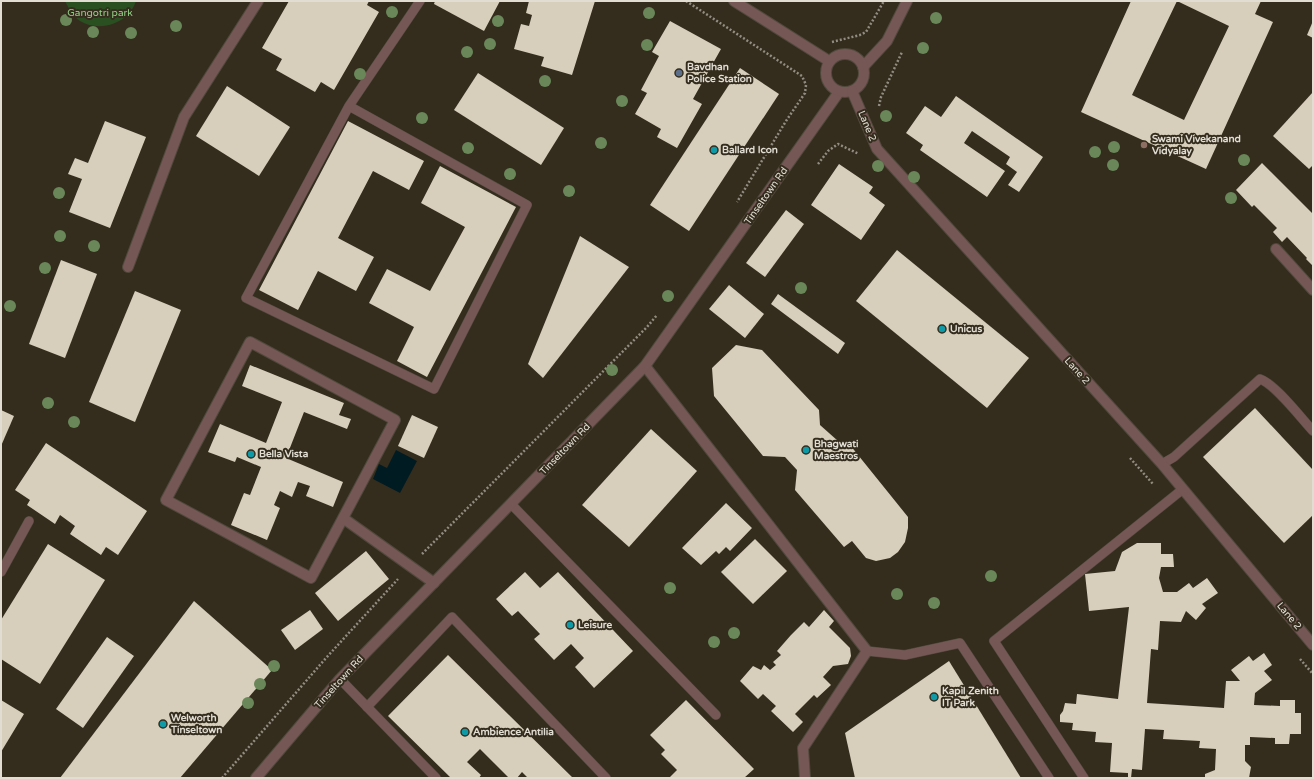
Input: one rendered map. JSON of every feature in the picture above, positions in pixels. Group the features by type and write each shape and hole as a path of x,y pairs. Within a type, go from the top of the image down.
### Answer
{"street":[{"path":"128,267 184,117 258,1"},
{"path":"734,1 829,61"},
{"path":"863,67 887,41 907,1"},
{"path":"840,54 852,55 858,58 863,67 864,76 858,88 852,91 839,92 829,85 825,73 829,61 840,54"},
{"name":"Lane 2","path":"852,91 877,149 1162,464 1313,645"},
{"name":"Tinseltown Rd","path":"256,778 340,679 646,366 839,92"},
{"path":"1276,249 1313,290"},
{"path":"250,342 395,420 342,518 311,578 166,500 250,342"},
{"path":"646,366 867,651 803,748 805,778"},
{"path":"342,518 434,583"}],"lane":[{"path":"349,106 527,205 434,389 246,298 349,106 420,1"},
{"path":"1162,464 1174,457 1260,379 1276,390 1313,431"},
{"path":"1084,778 994,641 1183,489"},
{"path":"511,504 716,715"},
{"path":"1,572 29,521"},
{"path":"366,707 452,617 606,778"},
{"path":"867,651 905,654 960,643 1049,778"},
{"path":"340,679 436,778"}],"path":[{"path":"686,1 802,76 806,85 806,93 786,121 734,208"},
{"path":"828,42 866,32 884,1"},
{"path":"879,108 881,97 905,46"},
{"path":"818,164 828,151 838,144 860,154"},
{"path":"222,778 326,658 410,567 647,327 657,315"},
{"path":"1126,453 1168,501"},
{"path":"1298,656 1313,674"}],"green space":[{"name":"Gangotri park","path":"65,1 136,1 127,15 120,20 105,26 96,26 80,21 71,12"}],"water":[{"path":"396,450 417,461 400,493 373,479 379,464 387,468"}],"building":[{"path":"289,1 369,1 367,5 379,12 334,90 321,82 315,92 276,70 282,59 262,48"},
{"path":"435,1 500,1 484,31 434,4"},
{"path":"529,1 595,1 572,75 541,66 544,57 514,49 521,24 529,26 532,15 526,13"},
{"path":"1131,1 1177,1 1261,1 1255,14 1273,22 1206,169 1081,112","holes":["1177,1 1229,26 1184,120 1132,95"]},
{"name":"Bavdhan Police Station","path":"670,21 721,49 693,99 702,104 677,148 657,137 661,129 635,114 647,93 641,90 659,56 652,52"},
{"path":"1313,21 1313,38 1307,35"},
{"name":"Ballard Icon","path":"740,68 779,94 689,231 650,205"},
{"path":"478,73 564,128 541,165 454,110"},
{"path":"227,86 290,127 259,176 196,136"},
{"path":"1313,92 1313,165 1309,169 1273,136"},
{"path":"956,96 1043,157 1019,192 1008,185 1017,172 1006,164 1010,157 972,131 964,143 1005,171 987,197 920,150 923,145 906,133 925,106 941,117"},
{"path":"105,121 146,137 110,228 69,212 82,179 68,174 75,158 88,163"},
{"path":"348,121 424,161 409,190 373,171 338,238 374,257 356,291 318,271 298,310 259,290"},
{"path":"1262,163 1313,214 1313,266 1287,237 1282,242 1273,232 1277,228 1254,205 1252,207 1236,190"},
{"path":"839,164 873,187 869,193 885,205 861,240 811,205"},
{"path":"440,166 516,207 427,377 397,361 414,327 369,303 387,269 430,291 465,227 421,203"},
{"path":"786,210 804,224 765,277 746,263"},
{"path":"580,236 629,267 543,378 528,364"},
{"name":"Unicus","path":"897,250 1029,358 987,408 856,301"},
{"path":"61,260 97,274 65,358 29,344"},
{"path":"729,285 764,314 745,338 709,309"},
{"path":"135,291 181,310 135,422 89,402"},
{"path":"778,294 845,343 838,354 771,304"},
{"name":"Bhagwati Maestros","path":"736,345 762,350 819,410 820,425 838,441 850,445 908,517 908,528 905,542 898,552 890,558 876,561 866,558 852,541 844,547 795,490 797,470 785,457 763,456 714,396 712,368"},
{"name":"Bella Vista","path":"250,365 344,403 339,415 351,419 347,429 304,412 286,458 343,482 333,507 306,496 310,486 298,482 292,497 280,491 274,505 280,508 267,540 231,525 244,493 250,495 261,467 237,457 235,462 208,452 220,424 266,443 282,402 242,386"},
{"path":"1255,408 1313,470 1313,515 1284,543 1203,457"},
{"path":"1,410 14,416 1,446"},
{"path":"412,415 438,427 424,458 398,446"},
{"path":"651,429 697,471 629,547 582,505"},
{"path":"46,443 147,511 118,555 106,547 101,555 70,534 75,526 60,515 55,524 27,505 30,500 15,490"},
{"path":"726,503 752,528 730,551 726,547 719,554 716,551 701,565 682,548"},
{"path":"755,539 787,571 753,604 721,572"},
{"path":"1137,543 1161,543 1161,554 1173,554 1174,567 1161,567 1159,578 1163,592 1177,592 1189,583 1193,588 1207,578 1218,593 1202,604 1206,608 1196,620 1186,611 1181,622 1160,621 1158,650 1151,649 1147,703 1224,708 1226,681 1240,681 1231,670 1249,656 1253,661 1264,653 1272,665 1264,671 1272,680 1255,693 1254,705 1280,706 1280,700 1295,700 1295,713 1301,713 1301,734 1290,734 1289,744 1275,744 1275,738 1250,737 1250,745 1245,745 1245,761 1251,767 1249,778 1205,778 1205,774 1215,770 1216,749 1199,748 1200,741 1163,739 1164,730 1145,729 1142,770 1132,769 1131,778 1128,778 1128,773 1110,772 1112,743 1095,742 1096,732 1072,730 1073,723 1060,722 1060,715 1063,711 1065,703 1076,704 1077,694 1118,699 1129,607 1089,611 1085,574 1115,571 1122,552"},
{"path":"48,544 105,580 40,684 1,659 1,620"},
{"path":"366,551 389,579 338,621 315,593"},
{"name":"Leisure","path":"525,572 540,588 558,572 633,651 594,688 575,667 584,658 571,644 554,660 534,639 540,634 518,611 512,616 496,599"},
{"name":"Welworth Tinseltown","path":"194,601 272,670 180,778 60,778"},
{"path":"310,610 323,629 295,650 281,630"},
{"path":"824,610 834,621 829,627 850,648 851,656 848,664 833,666 823,677 831,685 817,698 814,695 795,714 803,722 793,732 771,711 776,706 763,694 758,699 740,681 753,666 761,670 764,665 770,670 776,665 773,662 781,655 777,651 804,622 809,627"},
{"path":"107,637 134,656 83,728 56,709"},
{"name":"Ambience Antilia","path":"448,655 573,778 528,778 522,772 517,778 509,778 480,749 467,762 481,775 479,778 451,778 388,716"},
{"name":"Kapil Zenith IT Park","path":"949,661 1021,778 855,778 845,733"},
{"path":"1,700 24,714 1,752"},
{"path":"686,700 754,769 744,778 669,778 677,770 661,754 665,750 650,735"}],"place":[{"name":"Bavdhan Police Station","path":"679,73"},
{"name":"Swami Vivekanand Vidyalay","path":"1144,145"},
{"name":"Ballard Icon","path":"714,150"},
{"name":"Unicus","path":"942,329"},
{"name":"Bhagwati Maestros","path":"806,450"},
{"name":"Bella Vista","path":"251,454"},
{"name":"Leisure","path":"570,625"},
{"name":"Kapil Zenith IT Park","path":"934,697"},
{"name":"Welworth Tinseltown","path":"163,724"},
{"name":"Ambience Antilia","path":"465,732"}]}
